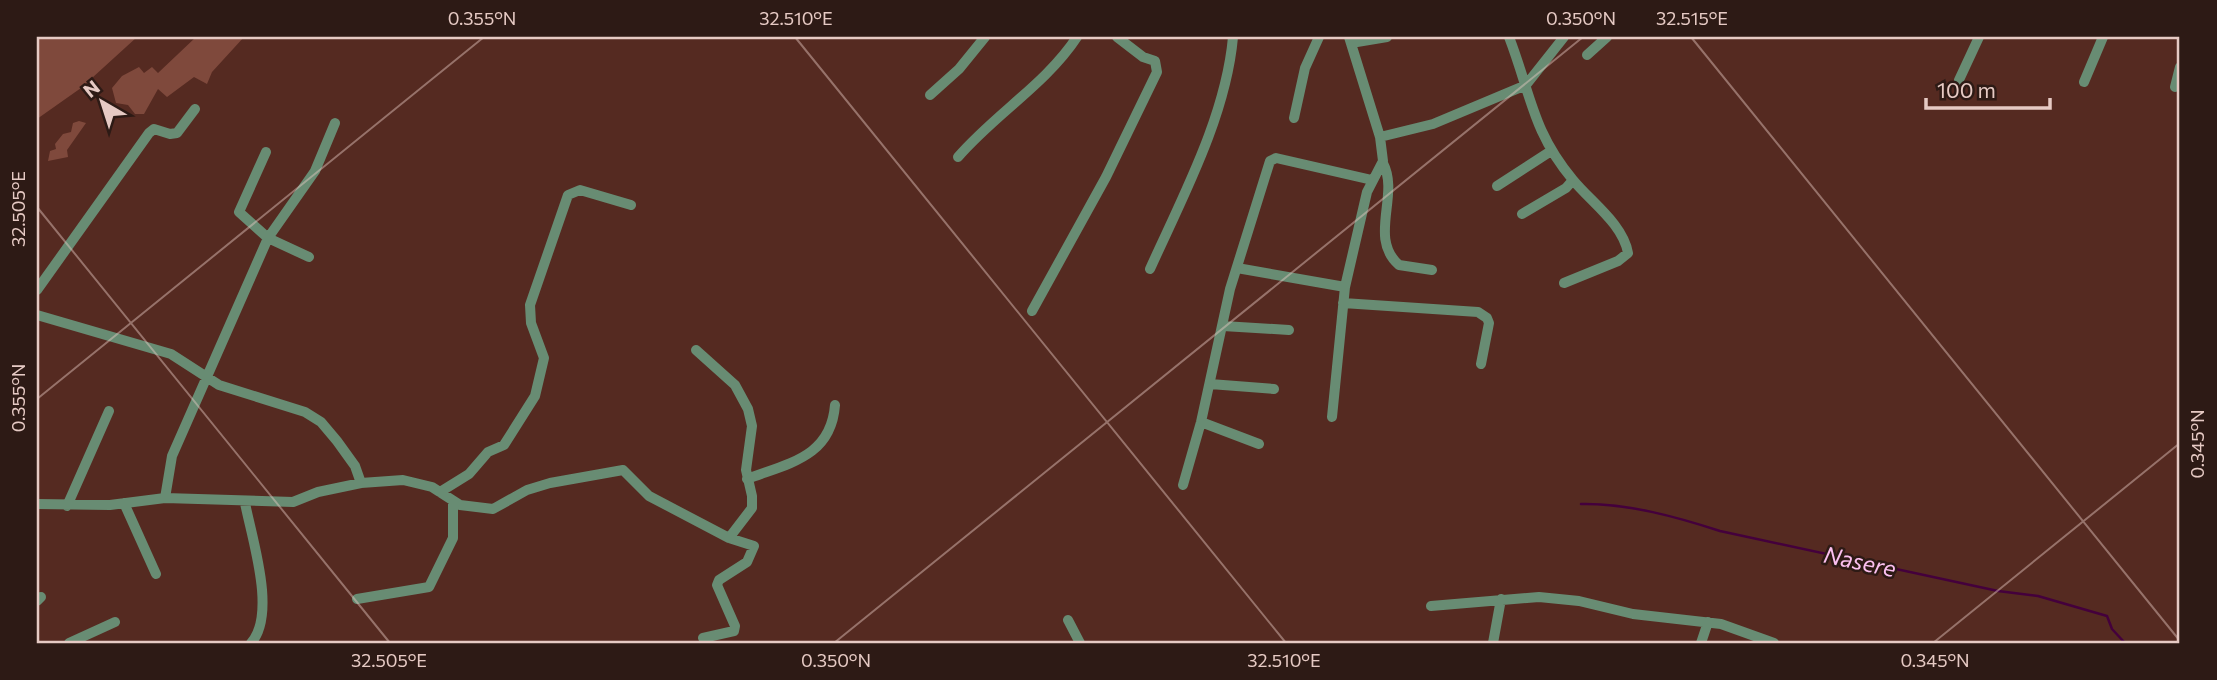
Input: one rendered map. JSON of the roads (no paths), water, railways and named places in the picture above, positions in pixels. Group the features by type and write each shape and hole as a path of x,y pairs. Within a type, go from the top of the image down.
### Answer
{"street":[{"path":"930,95 959,69 985,37"},
{"path":"958,157 982,129 1055,66 1077,37"},
{"path":"1031,310 1106,177 1157,72 1155,61 1143,57 1117,37"},
{"path":"1150,269 1206,140 1232,59 1233,37"},
{"path":"1294,118 1306,68 1319,37"},
{"path":"1387,37 1350,40 1380,137 1383,163 1390,179 1384,220 1390,254 1399,265 1432,270"},
{"path":"1509,37 1526,85 1532,113 1551,151 1615,226 1628,253 1618,261 1564,282"},
{"path":"1380,137 1451,118 1526,85 1564,37"},
{"path":"1587,55 1607,37"},
{"path":"1959,80 1979,37"},
{"path":"2084,82 2103,37"},
{"path":"2175,87 2180,67"},
{"path":"37,290 149,133 154,129 170,134 177,133 195,109"},
{"path":"165,498 172,456 208,378 236,307 268,238 315,171 335,123"},
{"path":"1497,186 1551,151"},
{"path":"267,152 239,212 268,238 309,257"},
{"path":"1183,485 1201,422 1230,289 1272,159 1372,180"},
{"path":"1332,417 1345,287 1372,180 1383,163"},
{"path":"1522,214 1566,188 1573,180"},
{"path":"440,492 469,474 488,452 505,446 535,396 544,358 531,323 530,305 568,195 580,190 631,205"},
{"path":"1237,268 1345,287"},
{"path":"1343,303 1478,312 1487,318 1489,323 1480,364"},
{"path":"37,315 172,354 208,378 233,390 290,407 321,422 346,452 361,484"},
{"path":"1223,326 1289,330"},
{"path":"696,350 735,385 748,409 752,426 746,461 752,508 729,538"},
{"path":"1210,384 1274,389"},
{"path":"747,479 808,456 831,429 835,405"},
{"path":"67,506 109,411"},
{"path":"1201,422 1259,444"},
{"path":"37,504 67,506 165,498 245,503 293,502 318,492 361,484 416,481 440,492 453,502 493,509 527,490 550,483 623,470 642,491 729,538 754,546 747,562 719,580 717,585 735,626 731,634 703,638"},
{"path":"357,598 429,587 453,538 453,502"},
{"path":"124,503 156,574"},
{"path":"245,503 263,604 262,627 251,643"},
{"path":"1432,606 1539,597 1579,601 1633,614 1721,624 1774,643"},
{"path":"1493,643 1501,599"},
{"path":"1068,620 1080,643"},
{"path":"69,643 115,622"},
{"path":"1701,643 1707,622"}],"waterway":[{"name":"Nasere","path":"1581,504 1652,512 1720,531 1998,591 2038,596 2107,616 2112,629 2125,643"}]}
